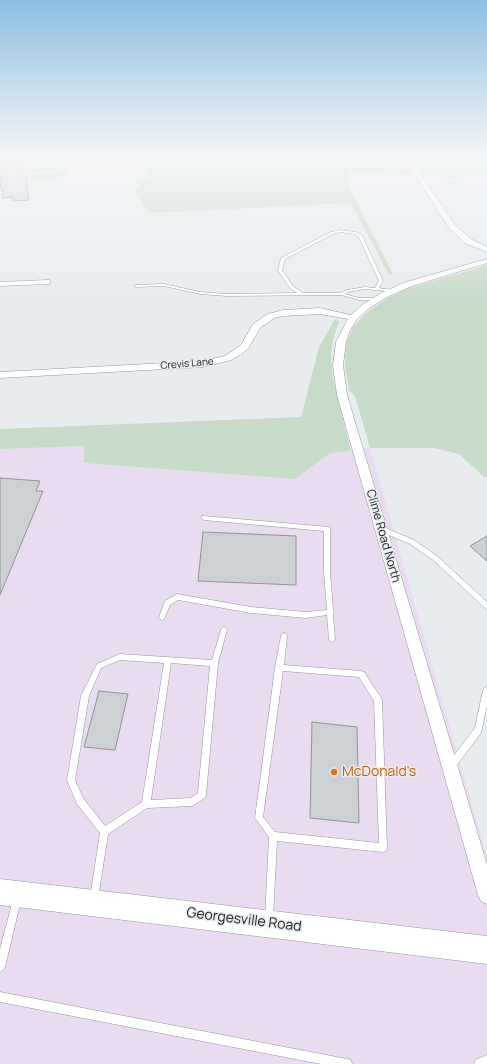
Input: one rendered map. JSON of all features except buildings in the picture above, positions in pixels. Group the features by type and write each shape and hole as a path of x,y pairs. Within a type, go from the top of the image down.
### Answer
{"main road":[{"name":"Georgesville Road","path":"9,893 487,950"}],"street":[{"path":"438,205 452,226 468,241 487,250"},
{"name":"Clime Road North","path":"487,261 409,284 392,291 377,294 353,318 341,342 338,365 339,379 381,529 487,895"},
{"path":"0,284 48,282"},
{"name":"Crevis Lane","path":"0,375 210,363 228,358 245,347 256,326 272,316 283,313 320,311 353,318"}],"lane":[{"path":"303,295 291,287 280,270 283,258 332,233 340,231 356,232 361,236 381,281 377,294"},
{"path":"136,286 164,285 200,293 227,295 341,294 359,289 377,294"},
{"path":"341,294 359,299 377,294"},
{"path":"204,518 327,529 327,572 332,639"},
{"path":"381,529 412,542 435,558 487,606"},
{"path":"162,617 167,603 177,597 251,610 306,615 331,612"},
{"path":"104,832 146,804 192,802 202,795 214,663 224,630"},
{"path":"269,923 273,836 259,818 284,636"},
{"path":"94,902 104,832 80,801 71,780 85,696 99,666 120,657 214,663"},
{"path":"146,804 168,660"},
{"path":"273,836 383,848 378,700 361,674 279,668"},
{"path":"450,767 478,730 487,690"},
{"path":"0,967 9,893"},
{"path":"0,997 347,1064"},
{"path":"479,1064 487,1060"}],"shaded area":[{"path":"84,446 85,463 295,479 330,453 370,448 487,856 487,1064 0,1064 0,449"}],"green space":[{"path":"144,205 318,205 149,213"},
{"path":"352,205 358,205 393,274 389,275"},
{"path":"487,265 487,477 484,477 459,454 434,448 370,448 355,396 349,390 345,365 346,344 353,327 366,313 386,299 406,289"},
{"path":"335,319 339,322 333,339 331,355 333,379 351,451 330,453 295,479 84,463 84,446 0,449 0,429 301,417 319,347"}],"place":[{"name":"McDonald's","path":"334,772"}]}
